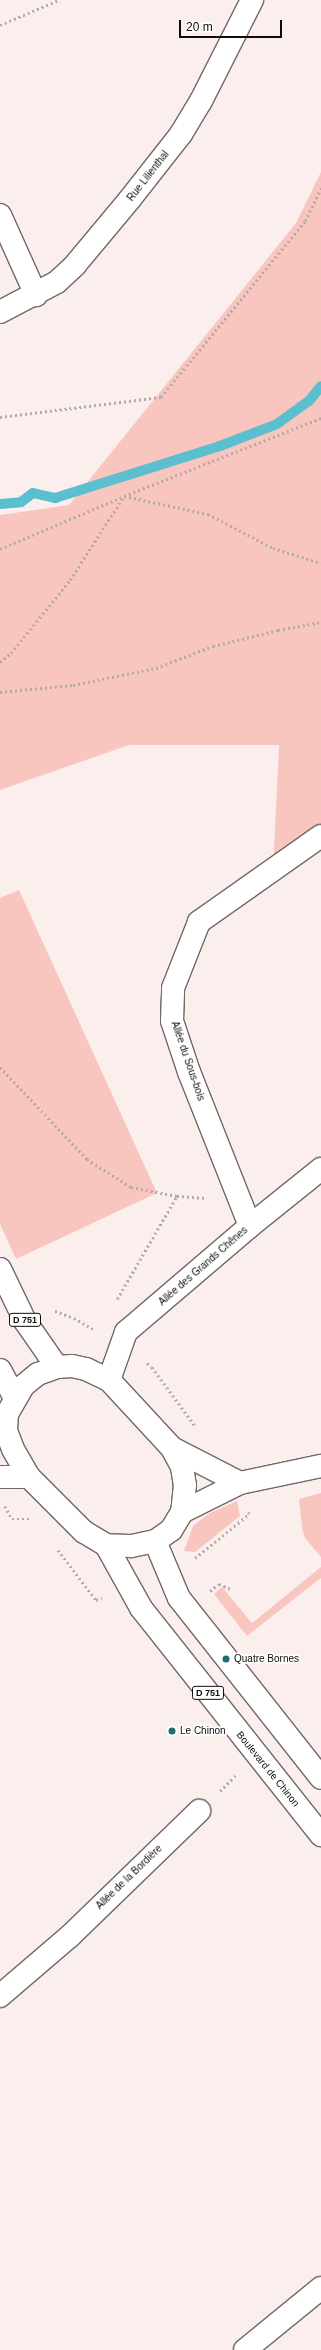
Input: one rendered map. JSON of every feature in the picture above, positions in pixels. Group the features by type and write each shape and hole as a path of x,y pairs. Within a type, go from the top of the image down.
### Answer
{"street":[{"name":"Rue Lilienthal","path":"0,312 57,282 75,265 159,163 201,101 252,0"},
{"path":"0,215 36,294"},
{"name":"Allée du Sous-bois","path":"250,1226 189,1072 172,1021 173,988 199,922 321,836"},
{"name":"Allée des Grands Chênes","path":"109,1380 126,1332 250,1226 321,1169"},
{"name":"D 751","path":"0,1269 25,1321 57,1367"},
{"path":"72,1366 86,1369 109,1380 172,1448 182,1467 185,1485 182,1512 171,1530 155,1541 131,1546 106,1545 84,1532 29,1477 13,1449 6,1431 7,1414 15,1398 23,1386 38,1374 57,1367 72,1366"},
{"path":"0,1370 15,1398"},
{"path":"172,1448 240,1483"},
{"path":"182,1512 240,1483 321,1466"},
{"path":"0,1477 29,1477"},
{"path":"155,1541 179,1598 321,1778"},
{"name":"Boulevard de Chinon","path":"106,1545 141,1608 321,1835"},
{"name":"Allée de la Bordière","path":"0,1996 70,1936 199,1811"},
{"path":"246,2350 321,2288"}],"path":[{"path":"0,25 59,0"},
{"path":"0,417 161,398 305,221 321,188"},
{"path":"0,549 124,496 321,418"},
{"path":"124,496 208,514 272,548 321,563"},
{"path":"0,662 11,653 70,580 124,496"},
{"path":"0,692 73,685 156,668 213,646 278,630 321,622"},
{"path":"0,1067 87,1159 131,1187 177,1196 212,1199"},
{"path":"114,1305 177,1196"},
{"path":"199,1811 258,1757"}],"shaded area":[{"path":"321,172 321,836 273,871 279,745 129,745 0,790 0,515 69,505 296,223"},
{"path":"19,890 157,1193 16,1259 0,1224 0,898"},
{"path":"321,1493 321,1557 305,1538 302,1528 299,1499"},
{"path":"237,1501 240,1516 195,1552 184,1551 193,1526 210,1513"},
{"path":"321,1567 321,1578 247,1636 214,1594 222,1587 252,1623"}],"waterway":[{"path":"0,504 21,502 33,493 55,498 220,446 277,424 309,401 321,386"}],"place":[{"name":"Quatre Bornes","path":"226,1659"},
{"name":"Le Chinon","path":"172,1731"}]}
